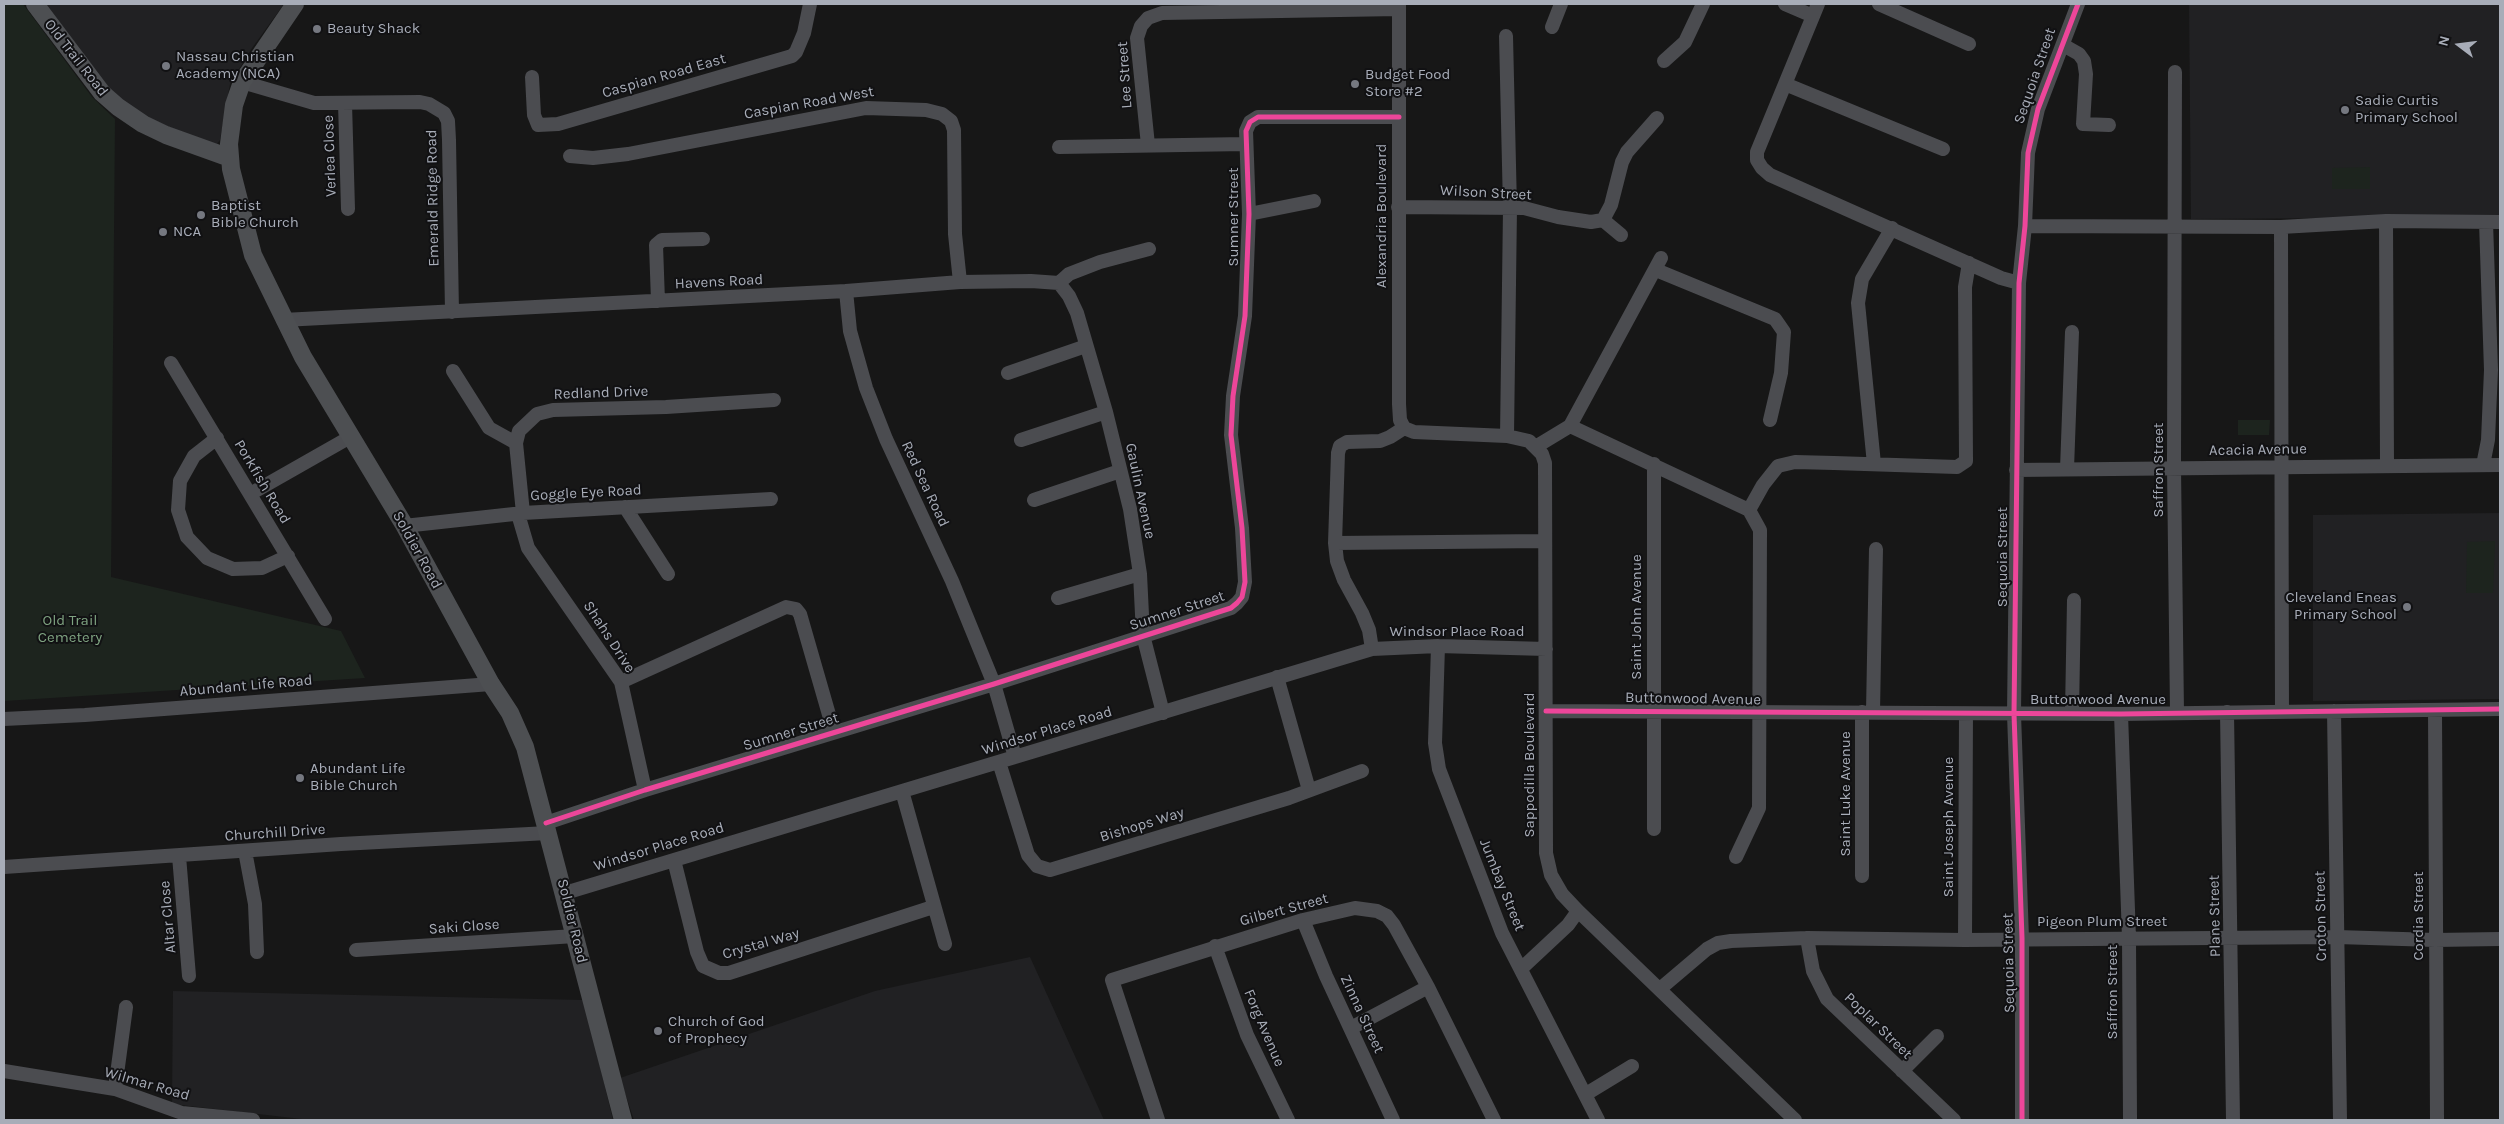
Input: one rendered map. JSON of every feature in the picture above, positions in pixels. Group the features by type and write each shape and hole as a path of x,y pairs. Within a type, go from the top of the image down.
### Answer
{"main road":[{"name":"Old Trail Road","path":"35,4 102,93 118,107 143,124 166,135 230,158"},
{"name":"Soldier Road","path":"296,4 242,82 233,111 230,158 253,255 283,320 303,357 352,436 404,526 491,684 510,713 525,747 565,893 623,1120"}],"street":[{"name":"Caspian Road East","path":"532,77 534,116 538,125 558,124 792,56 796,52 804,33 810,4"},
{"path":"1552,27 1561,4"},
{"path":"1664,61 1685,42 1703,4"},
{"path":"1785,4 1816,10 1757,152 1762,168 1770,174 2001,278 2019,283"},
{"path":"1878,4 1969,44"},
{"name":"Sequoia Street","path":"2022,1120 2022,938 2014,714 2019,283 2025,226 2028,153 2038,109 2078,4"},
{"name":"Alexandria Boulevard","path":"1399,6 1399,404 1404,428"},
{"name":"Lee Street","path":"1148,145 1137,50 1137,38 1141,26 1148,18 1162,13 1399,6"},
{"path":"1506,36 1510,208 1507,436"},
{"path":"2063,45 2079,54 2084,61 2086,74 2083,124 2109,125"},
{"name":"Saffron Street","path":"2175,72 2174,467 2177,712"},
{"name":"Emerald Ridge Road","path":"242,82 314,103 420,102 429,104 444,112 448,121 449,140 452,312"},
{"path":"1785,84 1943,149"},
{"name":"Verlea Close","path":"345,103 348,208"},
{"name":"Caspian Road West","path":"570,156 594,158 628,154 866,108 926,110 942,114 951,121 954,130 955,234 960,282"},
{"name":"Sumner Street","path":"547,828 645,790 994,684 1231,608 1237,603 1244,590 1242,528 1231,435 1233,396 1245,316 1248,214 1247,126 1258,118 1398,116"},
{"path":"1621,235 1603,220 1611,205 1622,162 1627,152 1657,118"},
{"path":"1059,147 1246,144"},
{"path":"1248,214 1314,201"},
{"name":"Wilson Street","path":"1398,207 1524,208 1558,217 1591,222 1603,220"},
{"path":"2025,226 2281,227 2386,222 2493,222 2491,370 2488,440 2483,465"},
{"path":"2386,222 2387,465"},
{"path":"2281,227 2282,712"},
{"path":"1874,464 1858,303 1862,279 1892,228"},
{"path":"658,301 656,245 662,240 703,239"},
{"path":"1059,284 1068,274 1100,262 1149,249"},
{"path":"1749,510 1763,485 1778,466 1795,462 1957,467 1966,461 1965,287 1969,263"},
{"path":"1372,649 1369,630 1336,561 1338,454 1340,446 1347,442 1380,440 1390,437 1404,428 1414,432 1507,436 1529,441 1537,446 1570,426 1659,264 1775,319 1784,332 1781,373 1770,420"},
{"name":"Havens Road","path":"283,320 846,291 960,282 1041,281 1059,284"},
{"name":"Gaulin Avenue","path":"1059,284 1069,296 1076,313 1106,412 1130,509 1140,574 1143,635 1163,713"},
{"name":"Red Sea Road","path":"846,291 850,330 866,388 886,439 952,581 994,684 1015,757"},
{"path":"2067,469 2072,332"},
{"path":"1008,373 1086,346"},
{"name":"Porkfish Road","path":"172,363 325,619"},
{"path":"453,371 489,428 516,443 520,514"},
{"name":"Redland Drive","path":"516,443 519,431 527,422 537,414 553,410 666,407 774,400"},
{"path":"1021,440 1106,412"},
{"path":"1570,426 1749,510 1760,530 1759,808 1736,857"},
{"path":"250,494 352,436"},
{"path":"217,438 194,456 180,481 178,510 187,537 207,558 233,569 262,568 288,556"},
{"name":"Sappodilla Boulevard","path":"1537,446 1545,463 1546,853 1551,875 1562,894 1578,911 1661,988 1795,1120"},
{"name":"Saint John Avenue","path":"1654,464 1654,830"},
{"name":"Acacia Avenue","path":"2016,470 2500,464"},
{"path":"1034,500 1120,471"},
{"name":"Goggle Eye Road","path":"404,526 520,514 770,499"},
{"path":"624,508 668,574"},
{"name":"Shahs Drive","path":"520,514 528,548 621,682 645,790"},
{"path":"1335,543 1546,541"},
{"name":"Saint Luke Avenue","path":"1862,876 1876,549"},
{"path":"1058,598 1140,574"},
{"path":"2072,712 2074,600"},
{"path":"621,682 786,607 796,609 800,614 834,732"},
{"name":"Windsor Place Road","path":"565,893 1372,649 1438,646 1546,649"},
{"name":"Jumbay Street","path":"1438,646 1436,756 1502,933 1522,968 1598,1120"},
{"path":"1277,677 1309,790"},
{"name":"Abundant Life Road","path":"4,719 84,715 491,684"},
{"name":"Buttonwood Avenue","path":"1546,711 1653,710 1759,713 1868,712 1966,714 2072,712 2120,714 2500,709"},
{"name":"Croton Street","path":"2334,711 2340,1120"},
{"name":"Cordia Street","path":"2435,711 2437,1120"},
{"name":"Plane Street","path":"2227,712 2232,937 2233,1120"},
{"name":"Saint Joseph Avenue","path":"1965,940 1966,714"},
{"name":"Saffron Street","path":"2120,714 2129,938 2130,1120"},
{"name":"Bishops Way","path":"999,762 1028,855 1036,866 1050,870 1289,798 1362,772"},
{"path":"902,792 945,944"},
{"name":"Churchill Drive","path":"4,867 179,856 547,828"},
{"path":"245,851 256,904 257,952"},
{"name":"Altar Close","path":"179,856 189,976"},
{"name":"Crystal Way","path":"674,860 697,952 703,966 719,973 729,973 933,907"},
{"name":"Gilbert Street","path":"1158,1120 1112,980 1215,946 1303,920 1355,908 1366,908 1387,916 1394,925 1428,987 1494,1120"},
{"path":"1522,968 1568,925 1578,911"},
{"name":"Zinna Street","path":"1303,920 1393,1120"},
{"name":"Saki Close","path":"356,950 575,936"},
{"name":"Pigeon Plum Street","path":"1661,988 1707,949 1718,943 1807,938 1965,940 2232,937 2500,939"},
{"name":"Poplar Street","path":"1807,938 1813,971 1827,999 1954,1120"},
{"name":"Forg Avenue","path":"1215,946 1246,1035 1288,1120"},
{"path":"1350,1028 1428,987"},
{"path":"115,1089 126,1007"},
{"path":"1902,1071 1936,1036"},
{"path":"1586,1094 1632,1066"},
{"name":"Wilmar Road","path":"4,1071 115,1089 182,1113 253,1120"}],"shaded area":[{"name":"Nassau Christian Academy (NCA)","path":"46,4 284,4 252,48 230,84 220,140 217,144 206,143 135,112 106,85"},
{"name":"Sadie Curtis Primary School","path":"2189,4 2500,4 2500,217 2191,219"},
{"name":"Cleveland Eneas Primary School","path":"2500,513 2500,699 2313,701 2313,515"},
{"path":"1030,957 1104,1120 634,1120 620,1078 875,991"},
{"path":"173,991 584,1000 613,1120 310,1120 172,1104"}],"green space":[{"name":"Old Trail Cemetery","path":"4,4 23,4 92,97 115,119 111,577 341,631 365,678 4,701"},
{"path":"2370,167 2370,189 2332,189 2332,168"},
{"path":"2238,420 2270,420 2269,435 2238,435"},
{"path":"2495,541 2493,593 2466,593 2467,542"}],"cycle path":[{"path":"2022,1120 2022,938 2014,714 2019,283 2025,226 2028,153 2038,109 2078,4"},
{"path":"546,823 645,790 994,684 1231,608 1242,597 1245,582 1242,528 1231,435 1233,396 1245,316 1249,214 1246,131 1250,122 1258,117 1399,117"},
{"path":"1546,711 2121,714 2500,709"}],"place":[{"name":"Beauty Shack","path":"317,29"},
{"name":"Nassau Christian Academy (NCA)","path":"166,66"},
{"name":"Budget Food Store #2","path":"1355,84"},
{"name":"Sadie Curtis Primary School","path":"2345,110"},
{"name":"Baptist Bible Church","path":"201,215"},
{"name":"NCA","path":"163,232"},
{"name":"Cleveland Eneas Primary School","path":"2407,607"},
{"name":"Abundant Life Bible Church","path":"300,778"},
{"name":"Church of God of Prophecy","path":"658,1031"}]}
